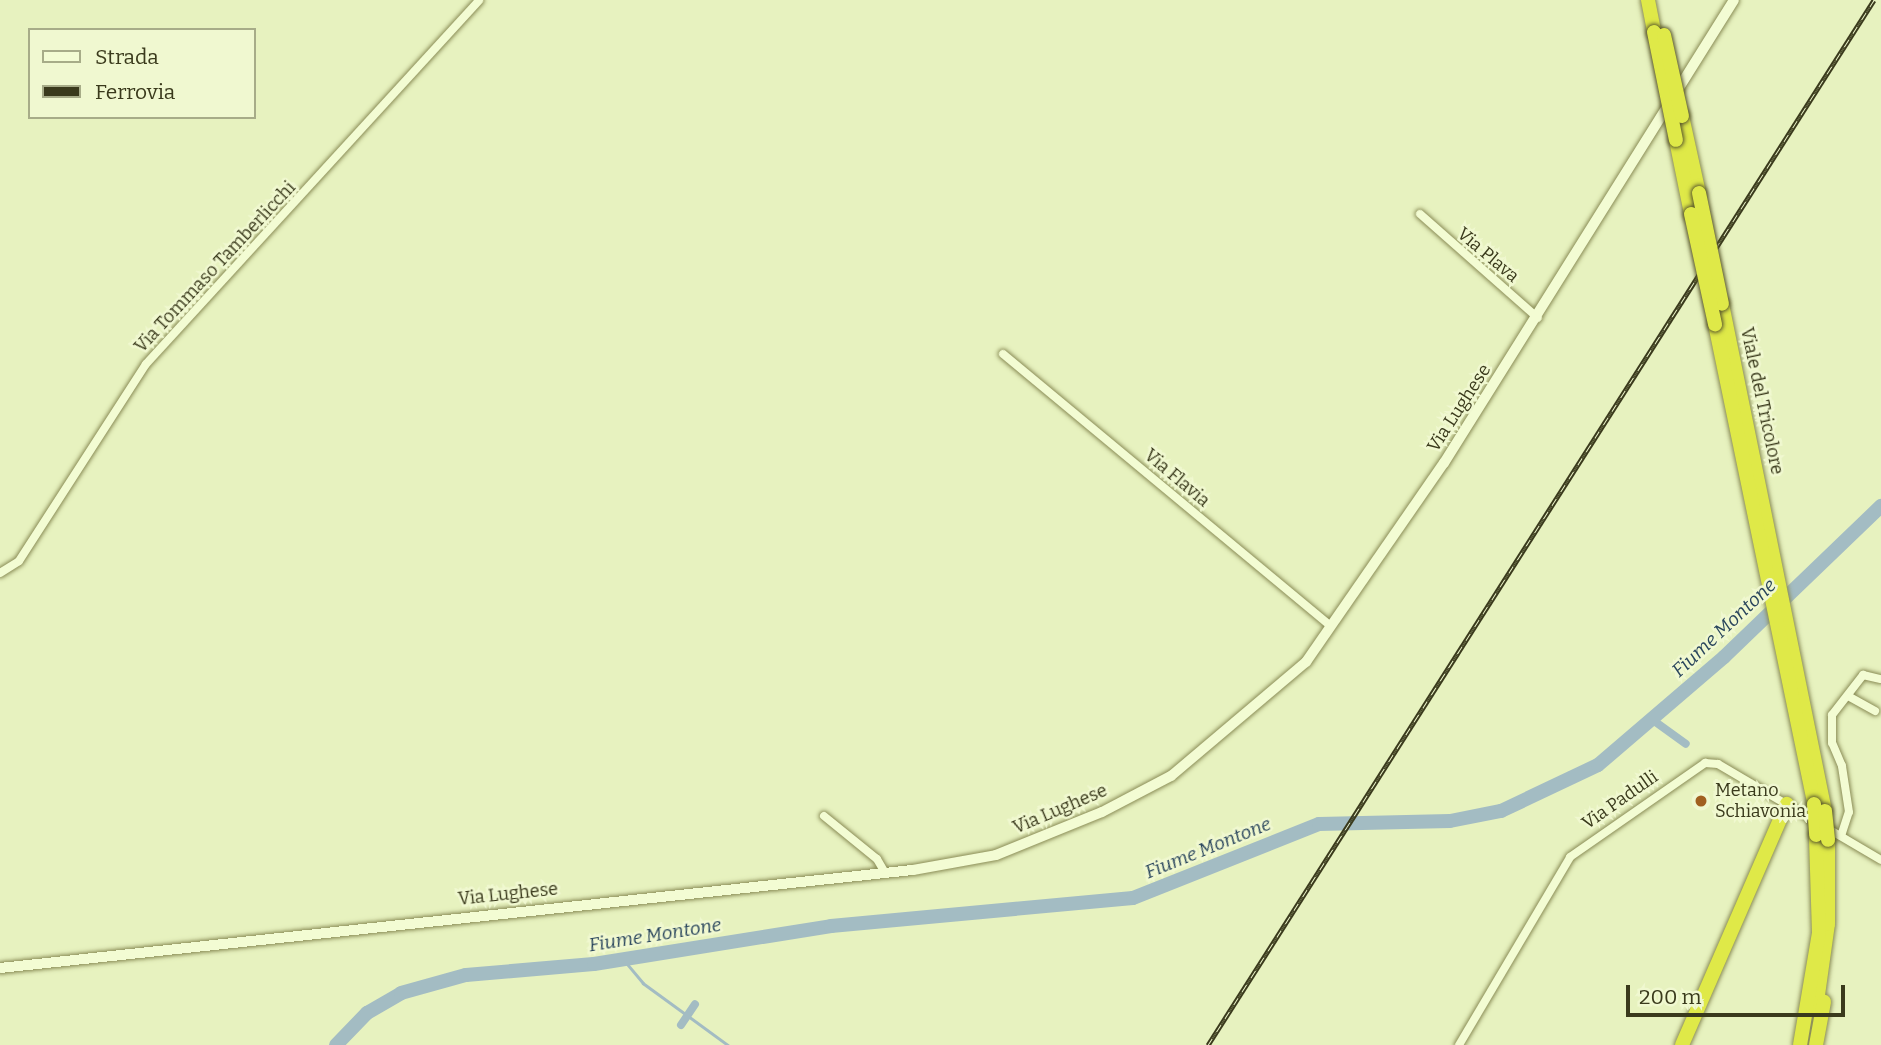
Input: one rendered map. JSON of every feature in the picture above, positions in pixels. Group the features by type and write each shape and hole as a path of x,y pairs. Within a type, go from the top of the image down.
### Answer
{"highway":[{"name":"Viale del Tricolore","path":"1648,0 1682,116 1699,193 1722,304 1759,517"},
{"name":"Viale del Tricolore","path":"1658,0 1658,30 1676,140 1794,673 1819,807 1828,837"},
{"path":"1682,1045 1690,1017 1787,804"},
{"path":"1816,1045 1828,974 1828,837"},
{"path":"1800,1045 1819,933 1828,837"},
{"path":"1808,1045 1828,924"},
{"path":"1794,1045 1811,982"},
{"path":"1689,1045 1690,1017"}],"main road":[{"name":"Via Lughese","path":"0,968 885,873 996,855 1102,812 1171,776 1288,679 1331,626 1538,318 1734,0"}],"street":[{"name":"Via Tommaso Tamberlicchi","path":"0,573 19,561 146,364 479,0"},
{"name":"Via Plava","path":"1420,214 1538,318"},
{"name":"Via Flavia","path":"1003,354 1331,626"},
{"path":"1828,837 1849,812 1842,766 1832,743 1832,715 1863,675 1881,679"},
{"path":"1848,696 1875,711"},
{"name":"Via Padulli","path":"1458,1045 1570,857 1589,840 1705,763 1718,764 1787,804 1828,837 1881,860"},
{"path":"824,816 877,859 885,873"}],"waterway":[{"name":"Fiume Montone","path":"336,1045 367,1013 401,993 466,975 594,964 831,926 1133,898 1319,824 1450,821 1501,811 1598,765 1724,657 1881,506"},
{"path":"1650,718 1686,744"},
{"path":"624,960 643,983 728,1045"},
{"path":"681,1025 695,1004"}],"railway":[{"path":"1208,1045 1874,0"}],"place":[{"name":"Metano Schiavonia","path":"1701,801"}]}
